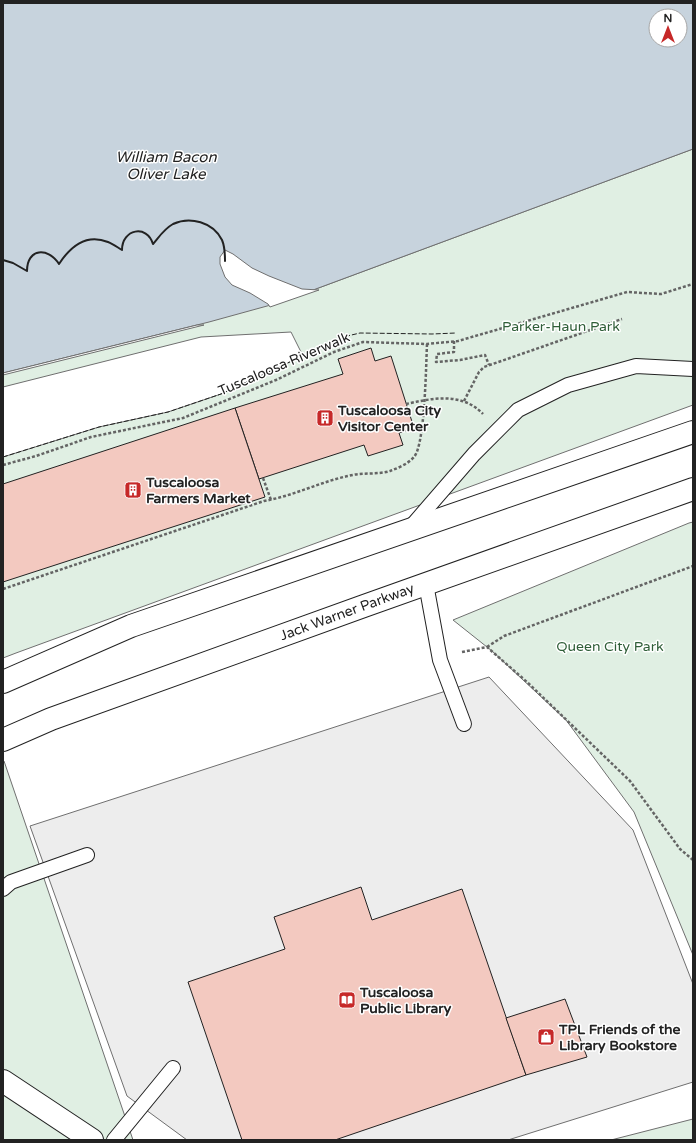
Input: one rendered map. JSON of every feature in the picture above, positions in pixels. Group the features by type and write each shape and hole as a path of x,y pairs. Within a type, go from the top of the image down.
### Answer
{"main road":[{"path":"3,682 131,626 693,432"},
{"name":"Jack Warner Parkway","path":"3,740 51,719 693,489"},
{"path":"3,1081 92,1140"}],"lane":[{"path":"409,530 474,454 518,410 568,385 636,366 693,369"},
{"path":"426,584 440,660 464,724"},
{"path":"3,889 10,882 87,855"},
{"path":"114,1140 174,1068"}],"path":[{"name":"Tuscaloosa Riverwalk","path":"3,465 36,456 91,437 183,418 276,380 334,352 363,342 427,344 454,341 627,292 661,294 693,284"},
{"path":"464,401 479,372 484,367 622,319"},
{"path":"454,341 454,352 436,354 436,362 460,360 485,355 489,365"},
{"path":"3,589 264,501 277,499 338,478 351,475 389,471 408,462 418,451 420,444 427,344"},
{"path":"406,404 424,400 449,398 464,401 473,405 499,430"},
{"path":"263,478 271,500"},
{"path":"457,653 487,647 504,636 693,566"},
{"path":"487,647 527,682 630,781 680,849 693,860"}],"green space":[{"name":"Parker-Haun Park","path":"693,149 693,405 3,658 3,457 99,427 168,412 221,394 303,356 291,332 201,337 3,387 3,260 278,303"},
{"name":"Queen City Park","path":"693,522 693,955 634,812 566,720 492,651 453,620"},
{"path":"4,761 133,1140 3,1140"},
{"path":"693,1119 693,1140 611,1140"}],"shaded area":[{"path":"489,677 633,830 693,984 693,1082 508,1140 187,1140 127,1096 30,826"}],"water":[{"name":"William Bacon Oliver Lake","path":"3,3 693,3 693,149 278,303 209,322 3,373"}],"pier":[{"path":"225,250 252,268 269,276 302,289 319,290 270,307 268,304 250,293 232,285 225,277 220,264 220,257"},
{"path":"197,325 204,325 3,375 3,373"}],"building":[{"name":"Tuscaloosa City Visitor Center","path":"371,348 375,361 391,356 414,428 399,433 403,445 368,456 364,445 259,479 235,408 343,374 338,359"},
{"name":"Tuscaloosa Farmers Market","path":"235,408 265,497 3,582 3,484"},
{"name":"Tuscaloosa Public Library","path":"361,887 372,920 462,889 526,1075 335,1140 242,1140 188,982 285,949 274,917"},
{"name":"TPL Friends of the Library Bookstore","path":"565,999 587,1057 526,1075 506,1018"}],"fence":[{"path":"3,457 99,427 168,412 221,394 343,337 360,333 456,333"}],"wall":[{"path":"3,260 13,263 27,271 30,258 39,252 49,255 59,264 68,252 79,243 93,239 100,240 110,243 122,250 123,243 126,237 130,234 135,232 146,234 153,244 162,233 173,224 194,221 207,225 218,234 224,245 225,261"}],"place":[{"name":"Tuscaloosa City Visitor Center","path":"325,418"},
{"name":"Tuscaloosa Farmers Market","path":"133,490"},
{"name":"Tuscaloosa Public Library","path":"347,1000"},
{"name":"TPL Friends of the Library Bookstore","path":"546,1037"}]}
